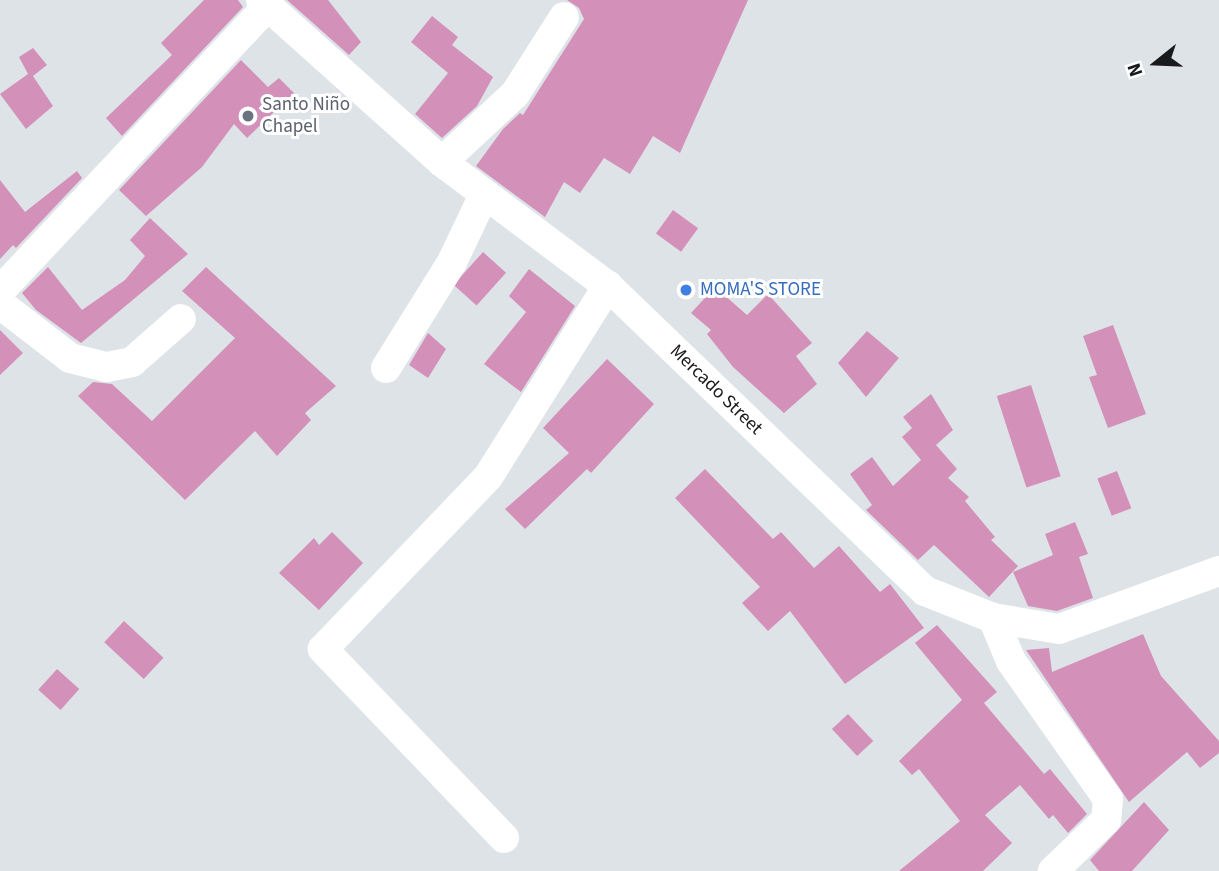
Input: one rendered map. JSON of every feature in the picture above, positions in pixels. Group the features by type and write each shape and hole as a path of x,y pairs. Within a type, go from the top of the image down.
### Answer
{"street":[{"name":"Mercado Street","path":"263,4 442,162 608,286 925,591 993,618 1059,628 1219,571"},
{"path":"0,291 263,4"},
{"path":"442,162 514,94 564,18"},
{"path":"386,368 452,262 484,195"},
{"path":"504,838 323,649 488,477 608,286"},
{"path":"0,304 70,358 107,367 132,362 181,318"},
{"path":"993,618 1012,661 1108,799 1105,820 1053,871"}],"building":[{"path":"204,0 238,0 243,7 122,136 106,118 172,55 161,43"},
{"path":"287,0 328,0 361,42 349,55"},
{"path":"567,0 748,0 680,153 653,136 630,174 604,158 580,193 564,182 545,217 476,166 503,129 520,113 523,115 584,19 579,8"},
{"path":"432,16 458,37 452,45 493,77 477,106 442,138 415,114 448,73 411,42"},
{"path":"33,48 47,65 33,76 53,106 26,129 0,94 28,74 19,57"},
{"path":"241,60 268,87 279,78 294,93 247,138 234,124 202,167 146,216 119,190"},
{"path":"77,171 82,178 16,248 13,245 0,259 0,180 25,212"},
{"path":"673,210 698,228 681,252 656,233"},
{"path":"150,218 188,254 81,343 36,310 22,293 48,267 82,310 125,280 145,256 130,240"},
{"path":"483,252 506,273 477,305 454,285"},
{"path":"206,267 336,386 305,413 311,420 277,456 255,431 185,500 78,396 93,382 112,384 152,421 235,338 182,291"},
{"path":"529,269 575,306 521,392 484,364 526,312 509,296"},
{"path":"715,287 747,315 768,294 812,343 796,356 817,384 784,413 733,367 707,334 711,330 691,313"},
{"path":"1113,325 1146,414 1108,428 1089,377 1097,375 1083,336"},
{"path":"0,330 23,353 0,375"},
{"path":"867,331 899,358 866,397 838,363"},
{"path":"428,333 446,349 428,378 409,365"},
{"path":"607,359 654,404 591,473 587,469 525,529 505,509 569,453 543,428"},
{"path":"1031,385 1061,476 1026,487 997,396"},
{"path":"931,394 953,430 936,445 957,469 948,478 969,497 965,501 995,537 991,540 1018,566 989,597 934,545 918,560 866,510 872,505 850,474 872,457 893,486 921,460 902,437 912,428 903,417"},
{"path":"705,469 773,539 781,532 814,568 839,546 880,592 890,584 924,628 845,684 790,611 768,631 742,603 760,587 675,498"},
{"path":"1117,471 1131,508 1112,516 1097,479"},
{"path":"1075,522 1088,554 1079,557 1093,598 1057,611 1028,606 1013,572 1053,555 1045,534"},
{"path":"332,532 363,563 319,610 279,573 314,538 319,545"},
{"path":"124,621 163,658 144,679 104,642"},
{"path":"937,625 997,692 984,703 1044,774 1050,769 1087,814 1068,833 1053,815 1049,819 1020,785 985,815 1012,843 983,871 899,871 960,821 919,769 912,775 899,761 962,700 915,643"},
{"path":"1143,634 1161,676 1219,741 1219,753 1200,768 1187,752 1129,802 1026,650 1049,648 1052,672"},
{"path":"57,669 79,689 61,710 38,690"},
{"path":"848,714 873,741 857,756 832,729"},
{"path":"1144,802 1169,830 1132,871 1099,871 1090,860"}],"place":[{"name":"Santo Niño Chapel","path":"248,116"},
{"name":"MOMA'S STORE","path":"686,290"}]}
